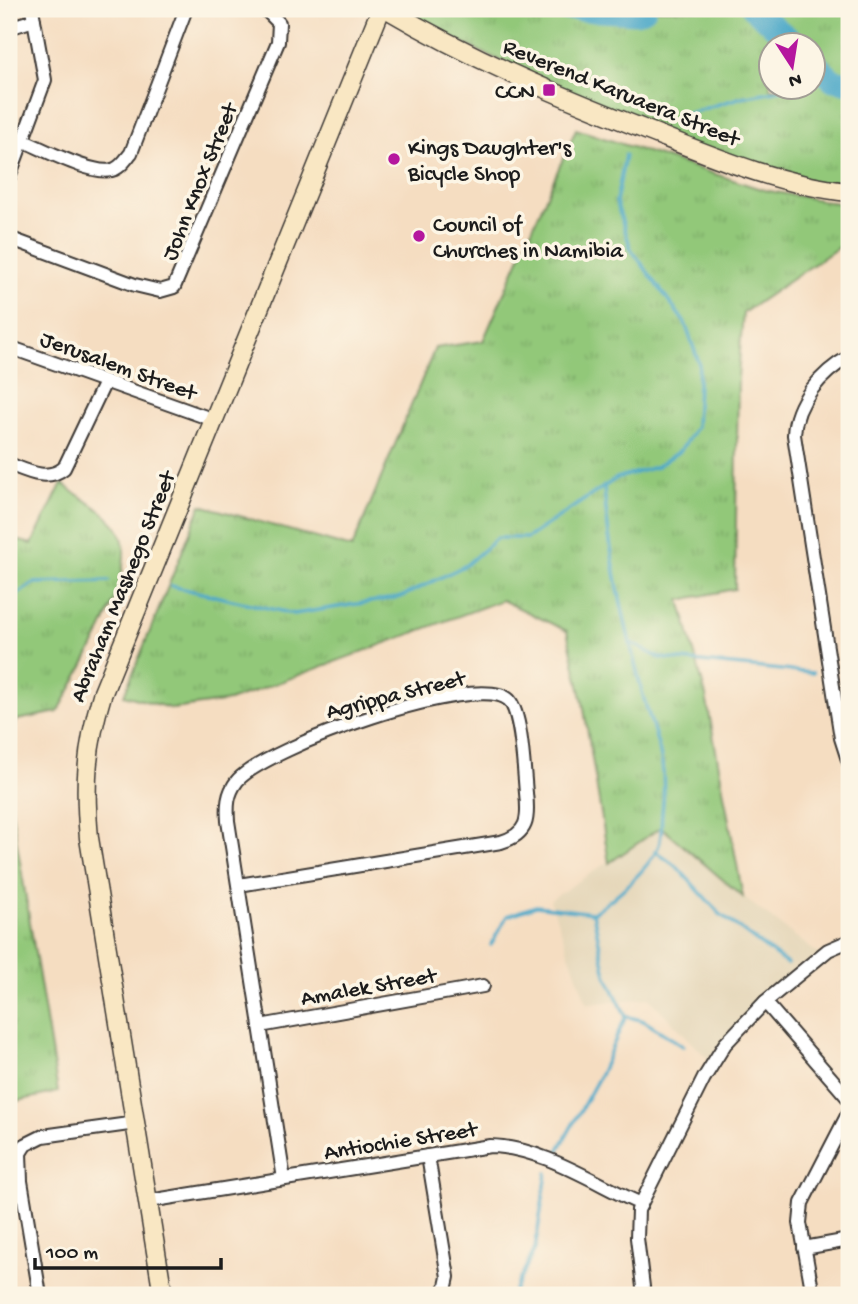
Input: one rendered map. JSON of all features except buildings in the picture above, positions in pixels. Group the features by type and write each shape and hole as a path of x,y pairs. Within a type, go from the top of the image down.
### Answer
{"main road":[{"name":"Abraham Mashego Street","path":"163,1295 89,838 85,794 87,754 102,695 381,9"},
{"name":"Reverend Karuaera Street","path":"387,9 475,59 680,144 789,182 849,192"}],"street":[{"path":"23,141 92,169 117,169 131,153 186,9"},
{"name":"John Knox Street","path":"9,238 135,285 160,291 174,288 278,41 279,23 265,9"},
{"path":"9,28 33,14 45,80 9,177"},
{"name":"Jerusalem Street","path":"9,347 214,421"},
{"path":"849,357 832,368 806,397 795,422 794,435 843,747 849,763"},
{"path":"9,464 39,475 51,475 64,468 104,382"},
{"name":"Agrippa Street","path":"239,885 501,842 519,835 527,823 528,808 517,722 509,701 500,694 474,694 360,719 316,735 247,772 231,791 227,804 239,885 260,1026 284,1179"},
{"path":"644,1295 637,1238 640,1204 717,1056 765,1002 828,950 849,941"},
{"name":"Amalek Street","path":"260,1026 483,986"},
{"path":"765,1002 849,1099"},
{"path":"813,1295 800,1214 806,1191 849,1112"},
{"path":"40,1295 21,1181 20,1153 25,1145 43,1136 136,1123"},
{"name":"Antiochie Street","path":"149,1201 428,1156 503,1147 545,1160 640,1204"},
{"path":"428,1156 448,1277 444,1295"},
{"path":"804,1248 849,1240"}],"shaded area":[{"path":"661,827 743,897 821,956 765,1002 713,1064 649,998 587,1004 550,900"}],"green space":[{"path":"387,9 849,9 849,192 703,153"},
{"path":"576,129 764,190 849,205 849,240 743,313 738,378 735,589 680,600 706,696 743,897 661,827 609,863 583,703 567,631 502,600 229,701 173,709 124,695 201,505 352,548 435,348 483,341"},
{"path":"62,483 105,514 117,527 124,545 123,567 106,620 58,712 17,720 9,737 9,538 32,544"},
{"path":"9,795 58,1092 9,1103"}],"waterway":[{"path":"565,9 636,13 645,9"},
{"path":"753,9 781,32"},
{"path":"826,73 833,80 849,83"},
{"path":"826,81 833,80"},
{"path":"677,117 756,94"},
{"path":"171,586 294,614 401,597 466,565 497,538 527,538 617,478 656,467 681,450 696,427 699,363 685,323 631,249 616,202 625,155"},
{"path":"491,945 507,916 536,906 593,913 620,892 648,864 660,841 664,793 662,761 623,611 609,536 604,486"},
{"path":"9,600 34,583 109,581"},
{"path":"631,643 660,658 813,673"},
{"path":"655,851 677,867 720,914 787,964"},
{"path":"593,913 606,975 626,1016 644,1021 683,1046"},
{"path":"557,1153 599,1077 626,1016"},
{"path":"509,1295 513,1293 535,1249 547,1173"}],"place":[{"name":"CCN","path":"549,90"},
{"name":"Kings Daughter's Bicycle Shop","path":"394,159"},
{"name":"Council of Churches in Namibia","path":"419,236"}]}
